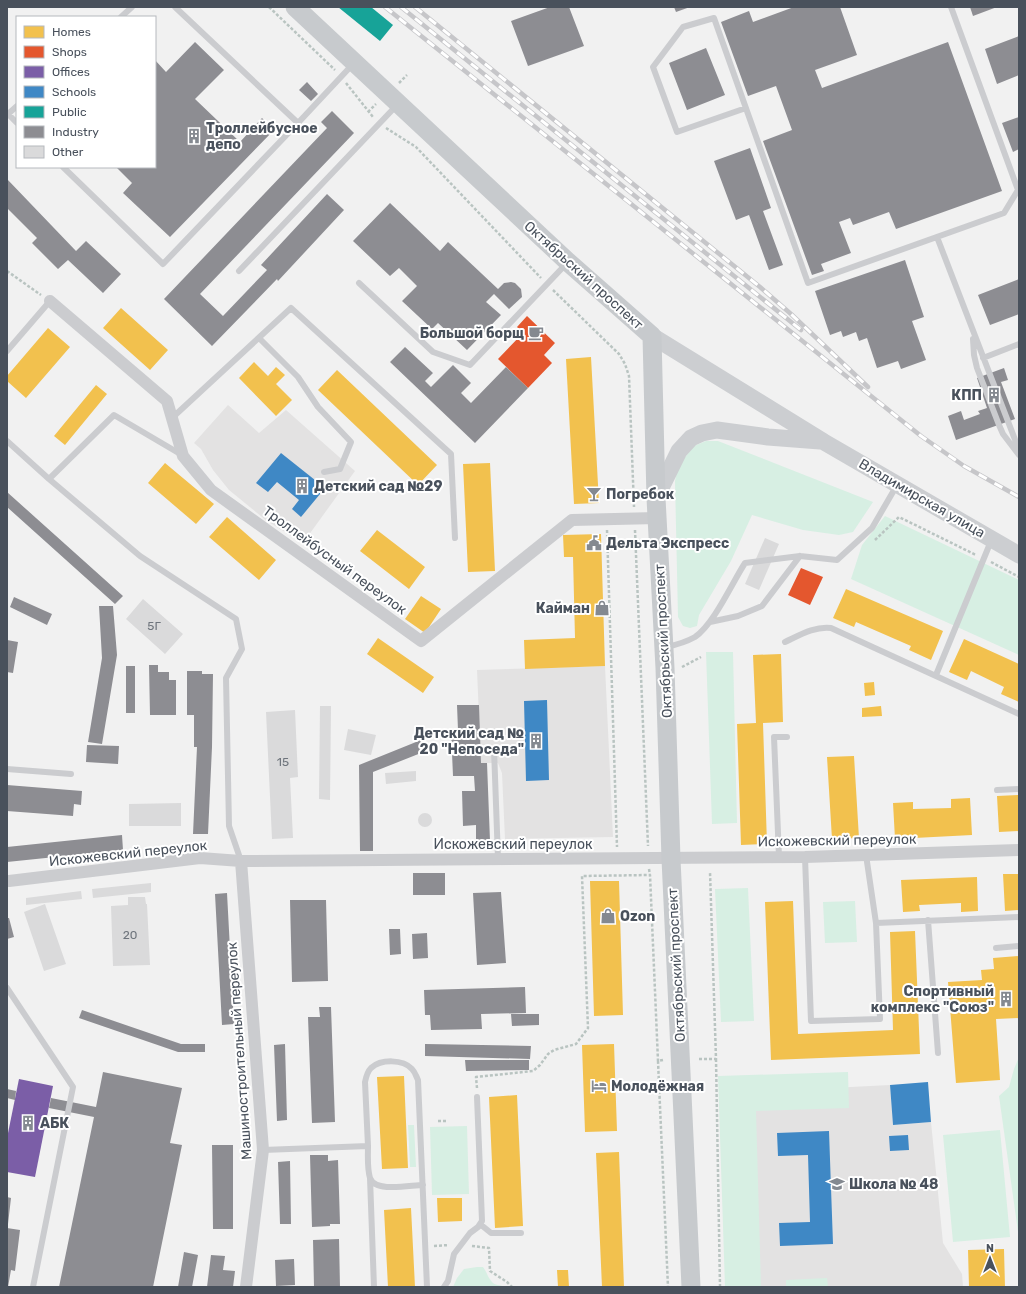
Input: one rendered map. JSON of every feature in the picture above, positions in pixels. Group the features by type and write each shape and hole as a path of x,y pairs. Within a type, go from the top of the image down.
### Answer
{"main road":[{"name":"Октябрьский проспект","path":"295,7 568,262 652,336 656,498 664,648 671,859 691,1287"},
{"name":"Владимирская улица","path":"652,336 824,442 1019,555"},
{"name":"Владимирская улица","path":"656,498 679,450 691,438 702,433 717,430 768,438 824,442"}],"street":[{"name":"Троллейбусный переулок","path":"50,301 167,401 183,456 212,490 421,641 572,520 657,518"},
{"name":"Искожевский переулок","path":"8,881 200,858 241,861 671,859 804,857 1019,850"},
{"name":"Машиностроительный переулок","path":"241,861 263,1150 246,1287"}],"lane":[{"path":"122,16 132,7"},
{"path":"175,7 298,123"},
{"path":"746,108 677,132 653,67 683,28 714,18 746,108 808,283 1004,213 1018,190 950,7"},
{"path":"64,168 163,264 298,123 354,62"},
{"path":"239,271 399,103"},
{"path":"16,107 8,114 16,121"},
{"path":"937,238 1019,450"},
{"path":"359,283 433,352 470,365 568,262"},
{"path":"7,352 50,301"},
{"path":"172,418 292,308 451,454 456,538"},
{"path":"973,334 974,355 977,368 1003,434 1019,455"},
{"path":"259,338 298,377 318,407 351,442 340,469 324,472"},
{"path":"983,358 1019,344"},
{"path":"49,479 114,415 183,456"},
{"path":"7,442 140,556 236,619 242,649 226,678 229,826 241,861"},
{"path":"664,648 683,643 695,636 710,622 745,563 800,556 837,560 872,528 897,484"},
{"path":"936,675 992,539"},
{"path":"710,622 738,616 762,606 800,556"},
{"path":"785,642 816,628 831,628 1019,714"},
{"path":"779,857 774,737 786,737"},
{"path":"494,749 498,859"},
{"path":"7,769 71,774"},
{"path":"997,790 1019,789"},
{"path":"804,857 811,1021 880,1019 876,923 866,855"},
{"path":"876,923 1019,916"},
{"path":"928,920 938,1053"},
{"path":"996,948 1019,946"},
{"path":"7,988 73,1087 33,1287"},
{"path":"374,1287 365,1082 370,1069 376,1064 383,1062 398,1062 405,1064 411,1068 418,1080 427,1287"},
{"path":"444,1287 448,1281 454,1254 470,1233 480,1224 482,1216 477,1097"},
{"path":"263,1150 368,1146"},
{"path":"370,1176 373,1182 379,1186 390,1187 423,1185"},
{"path":"480,1224 491,1233 521,1233"}],"path":[{"path":"269,7 341,76 379,124 416,147 547,284 619,354 625,364 629,376 668,1287"},
{"path":"7,271 50,301"},
{"path":"875,540 899,517 1019,577"},
{"path":"607,519 618,859"},
{"path":"682,667 701,657"},
{"path":"710,872 716,1059 720,1287"},
{"path":"477,1097 476,1077 533,1070 540,1065 548,1054 554,1050 576,1044 588,1028 582,876 650,875"},
{"path":"699,1059 716,1059"},
{"path":"658,1060 663,1060"},
{"path":"438,1121 448,1121"},
{"path":"426,1247 461,1244 489,1248 490,1270 512,1287"}],"shaded area":[{"path":"228,405 259,433 286,410 355,471 303,543 267,521 229,490 213,470 201,449 194,443"},
{"path":"605,666 613,837 505,839 502,773 498,763 481,763 477,670"},
{"name":"Школа № 48","path":"890,1085 893,1125 931,1122 943,1243 962,1274 963,1287 742,1287 734,1093"}],"green space":[{"path":"706,441 718,441 873,502 853,532 839,535 803,530 752,515 731,561 699,615 697,626 690,628 683,626 678,617 675,481 678,466 694,446"},
{"path":"885,516 1019,580 1019,655 851,579 862,545"},
{"path":"706,652 733,652 737,823 712,824"},
{"path":"748,888 754,1021 721,1022 715,889"},
{"path":"855,901 857,942 825,943 823,902"},
{"path":"1019,1057 1019,1239 999,1096 1009,1087"},
{"path":"848,1072 849,1108 756,1111 761,1287 725,1287 718,1076"},
{"path":"408,1125 414,1125 416,1167 410,1167"},
{"path":"467,1126 469,1194 432,1195 430,1127"},
{"path":"1000,1130 1010,1237 953,1242 943,1135"},
{"path":"483,1267 489,1279 493,1283 504,1287 453,1287 457,1278 464,1269"},
{"path":"827,1278 828,1287 786,1287 786,1280"}],"building: Homes":[{"path":"121,308 168,350 150,370 103,328"},
{"path":"48,328 70,347 26,398 7,381 7,376"},
{"path":"591,357 599,503 574,504 566,359"},
{"path":"254,362 268,376 276,367 285,375 276,384 292,400 276,416 239,378"},
{"path":"337,370 437,465 418,485 318,390"},
{"path":"96,385 107,394 65,445 54,436"},
{"path":"165,463 214,504 196,524 148,483"},
{"path":"490,463 495,571 468,572 463,464"},
{"path":"227,517 276,560 259,580 209,537"},
{"path":"377,530 425,567 409,589 360,551"},
{"path":"601,534 605,666 525,669 524,640 575,638 573,557 564,557 563,535"},
{"path":"846,589 943,631 931,660 909,650 911,646 856,622 854,627 833,618"},
{"path":"421,596 441,609 425,633 405,619"},
{"path":"378,638 434,677 423,693 367,654"},
{"path":"964,639 1019,664 1019,702 1001,694 1004,687 971,671 967,680 949,672"},
{"path":"781,654 783,722 763,723 767,844 741,845 737,724 756,723 753,655"},
{"path":"874,682 875,695 865,696 864,683"},
{"path":"881,706 882,716 862,717 862,708"},
{"path":"854,756 859,838 832,839 827,757"},
{"path":"1018,795 1019,831 999,832 997,796"},
{"path":"970,798 972,835 895,839 893,803 913,802 913,809 951,808 951,799"},
{"path":"1003,874 1019,874 1019,910 1005,911"},
{"path":"977,877 978,911 961,912 961,903 919,905 920,911 903,912 901,880"},
{"path":"590,881 619,881 623,1015 594,1016"},
{"path":"793,901 798,1034 893,1030 890,932 915,931 920,1054 771,1060 765,902"},
{"path":"1019,956 1019,1018 996,1019 1000,1080 956,1083 948,982 982,980 981,970 994,969 993,958"},
{"path":"614,1044 617,1131 585,1132 582,1045"},
{"path":"404,1076 408,1168 382,1169 377,1077"},
{"path":"517,1095 523,1226 495,1228 489,1097"},
{"path":"619,1152 624,1287 602,1287 596,1153"},
{"path":"437,1198 462,1198 462,1221 438,1222"},
{"path":"411,1208 415,1287 388,1287 384,1210"},
{"path":"1004,1249 1005,1287 969,1287 968,1250"},
{"path":"557,1270 568,1270 569,1287 558,1287"}],"building: Shops":[{"path":"527,316 555,343 544,355 552,363 528,388 498,359 523,333 517,327"},
{"path":"801,568 823,577 810,605 788,595"}],"building: Offices":[{"name":"АБК","path":"19,1079 53,1086 35,1177 7,1172 7,1138"}],"building: Schools":[{"name":"Детский сад №29","path":"281,453 325,488 301,517 292,509 299,500 277,482 268,492 256,483"},
{"name":"Детский сад № 20 \"Непоседа\"","path":"547,700 549,780 526,781 524,701"},
{"path":"928,1082 931,1122 893,1125 890,1085"},
{"path":"829,1131 833,1244 780,1246 779,1223 810,1222 808,1155 778,1156 777,1133"},
{"path":"908,1135 909,1150 890,1151 889,1136"}],"building: Public":[{"path":"338,7 371,7 393,25 380,41"}],"building: Industry":[{"path":"550,7 569,7 584,46 528,66 511,21"},
{"path":"674,7 690,7 676,12"},
{"path":"794,7 840,7 857,55 815,70 822,88 948,42 1002,191 896,229 889,212 853,225 850,218 839,222 851,253 821,264 824,271 812,275 763,141 792,130 776,86 748,96 721,22 749,11 753,22"},
{"path":"970,7 997,7 973,16"},
{"path":"1019,36 1019,75 997,84 985,49"},
{"name":"Троллейбусное депо","path":"195,42 224,70 195,99 240,142 262,118 274,130 170,237 123,193 132,183 117,168 156,168 156,61 166,72"},
{"path":"706,48 725,95 687,110 669,63"},
{"path":"307,82 318,94 311,101 299,90"},
{"path":"332,111 354,133 200,294 223,316 267,270 261,265 327,194 344,210 278,281 277,279 212,346 164,299 327,128 321,122"},
{"path":"1019,117 1019,149 1013,152 1002,123"},
{"path":"750,148 771,208 763,211 783,265 769,270 749,215 736,220 714,161"},
{"path":"7,179 76,251 86,241 121,274 103,293 68,260 58,269 32,243 37,238 7,208"},
{"path":"390,203 440,251 448,242 498,289 504,283 511,282 515,283 521,289 522,297 509,309 494,294 486,302 501,315 467,350 438,323 432,329 402,301 417,286 399,268 390,276 353,241"},
{"path":"905,260 924,317 912,321 926,360 901,369 898,361 877,368 867,338 859,341 856,332 843,337 841,331 830,335 815,291"},
{"path":"1019,279 1019,314 990,325 978,295"},
{"path":"405,347 433,373 425,381 431,387 453,365 471,383 461,393 471,403 506,367 528,388 475,443 390,362"},
{"name":"КПП","path":"1004,368 1008,380 1001,382 1015,419 956,440 948,416 961,411 964,420 980,414 978,411 987,408 977,378"},
{"path":"7,492 123,596 115,604 7,507"},
{"path":"14,597 52,614 47,625 10,607"},
{"path":"99,606 113,606 117,655 102,744 88,742 102,658"},
{"path":"7,640 18,642 13,673 7,672"},
{"path":"149,665 158,665 158,672 169,672 169,680 176,680 176,715 150,715"},
{"path":"126,666 135,666 135,713 126,713"},
{"path":"187,671 202,671 202,674 213,674 212,747 208,834 193,834 197,747 194,747 194,715 187,715"},
{"path":"457,705 479,705 481,763 487,763 490,841 476,841 476,825 463,826 462,791 475,791 474,776 453,776 451,730 458,730"},
{"path":"421,740 426,751 373,772 373,851 360,851 359,765"},
{"path":"87,745 119,746 118,764 86,762"},
{"path":"7,785 82,791 81,805 74,804 73,816 7,811"},
{"path":"122,835 123,850 7,862 7,847"},
{"path":"413,873 445,873 445,895 413,895"},
{"path":"501,892 506,963 477,965 473,893"},
{"path":"227,893 234,1024 222,1025 215,894"},
{"path":"290,900 326,900 328,981 292,982"},
{"path":"7,918 9,918 14,937 7,939"},
{"path":"389,929 400,929 401,954 390,955"},
{"path":"427,933 428,958 413,959 412,934"},
{"path":"525,987 526,1013 481,1014 482,1029 431,1030 430,1015 425,1015 424,990"},
{"path":"319,1007 331,1007 335,1122 312,1123 308,1017 320,1017"},
{"path":"82,1010 181,1044 205,1044 205,1052 178,1052 79,1018"},
{"path":"511,1014 539,1014 539,1025 512,1026"},
{"path":"285,1044 287,1120 277,1121 274,1045"},
{"path":"425,1044 531,1046 530,1059 425,1056"},
{"path":"465,1060 529,1060 529,1070 466,1071"},
{"path":"103,1072 182,1088 170,1143 182,1145 153,1287 59,1287 94,1117 49,1108 51,1098 96,1107"},
{"path":"7,1089 16,1091 15,1100 7,1098"},
{"path":"212,1145 233,1145 233,1229 213,1229"},
{"path":"310,1155 328,1155 328,1161 338,1160 340,1224 312,1227"},
{"path":"290,1161 291,1224 280,1224 278,1162"},
{"path":"7,1197 11,1198 8,1224 7,1223"},
{"path":"7,1228 20,1230 15,1271 11,1270 8,1287 7,1287"},
{"path":"339,1239 340,1287 314,1287 313,1240"},
{"path":"184,1252 198,1255 192,1287 178,1287"},
{"path":"211,1255 225,1256 223,1270 235,1271 233,1287 207,1287"},
{"path":"294,1259 295,1285 276,1286 275,1260"}],"building: Other":[{"path":"765,538 779,544 759,590 745,584"},
{"path":"143,599 183,634 165,654 126,619"},
{"path":"320,706 331,706 330,800 319,799"},
{"path":"295,710 298,777 290,778 293,838 272,839 266,712"},
{"path":"348,729 376,735 371,755 344,750"},
{"path":"416,771 416,781 386,784 385,773"},
{"path":"181,803 181,826 129,826 129,804"},
{"path":"422,813 428,813 432,817 432,823 428,827 422,827 418,823 418,817"},
{"path":"151,883 151,892 93,898 92,889"},
{"path":"81,891 82,899 26,905 26,898"},
{"path":"128,897 145,897 147,904 150,965 113,966 111,906 128,905"},
{"path":"45,904 66,964 44,971 24,912"}],"railway":[{"path":"385,7 921,436 964,466 1019,497"},
{"path":"401,7 801,330"},
{"path":"415,7 760,287 791,314 868,387"}],"place":[{"name":"Троллейбусное депо","path":"194,136"},
{"name":"Большой борщ","path":"536,333"},
{"name":"КПП","path":"994,395"},
{"name":"Детский сад №29","path":"302,486"},
{"name":"Погребок","path":"594,494"},
{"name":"Дельта Экспресс","path":"594,543"},
{"name":"Кайман","path":"602,608"},
{"name":"Детский сад № 20 \"Непоседа\"","path":"536,741"},
{"name":"Ozon","path":"608,916"},
{"name":"Спортивный комплекс \"Союз\"","path":"1006,999"},
{"name":"Молодёжная","path":"599,1086"},
{"name":"АБК","path":"28,1123"},
{"name":"Школа № 48","path":"837,1184"}]}
